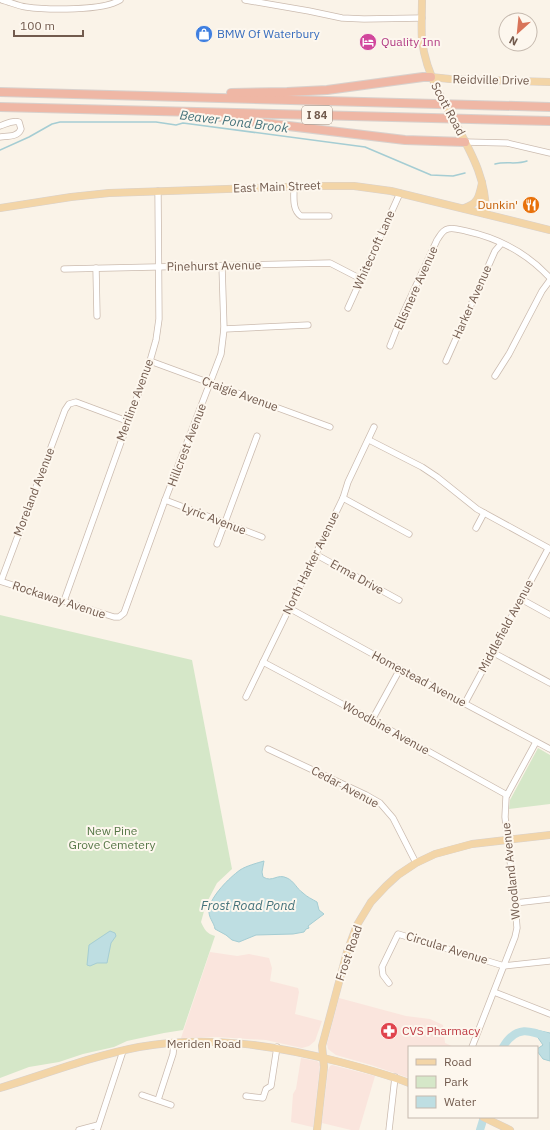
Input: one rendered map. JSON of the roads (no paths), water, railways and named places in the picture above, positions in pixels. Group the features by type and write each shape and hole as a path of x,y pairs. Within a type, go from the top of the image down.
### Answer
{"highway":[{"path":"205,98 218,93 313,91 431,77"},
{"name":"I 84","path":"0,92 550,107"},
{"name":"I 84","path":"0,107 550,122"},
{"path":"205,112 225,119 405,140 465,142"}],"main road":[{"name":"Scott Road","path":"422,0 423,48 431,77 474,159 486,196 486,214"},
{"name":"Reidville Drive","path":"431,77 450,80 550,82"},
{"path":"463,208 470,206 475,202 479,195 482,181"},
{"name":"East Main Street","path":"0,208 81,196 354,186 400,193 550,230"},
{"name":"Frost Road","path":"317,1130 324,1067 322,1046 347,952 358,925 372,902 398,875 416,863 435,854 456,847 472,844 550,836"},
{"name":"Meriden Road","path":"0,1088 123,1051 174,1042 223,1042 277,1047 376,1071 408,1083"},
{"path":"486,1119 510,1130"}],"street":[{"path":"2,0 25,7 52,9 95,7 120,0"},
{"path":"245,0 342,18 422,18"},
{"path":"0,126 16,121 19,122 21,129 19,134 0,137"},
{"path":"465,142 507,143 550,153"},
{"path":"294,187 295,211 298,214 301,216 328,216"},
{"name":"Meriline Avenue","path":"64,601 127,421 150,361 156,340 159,319 158,192"},
{"name":"Whitecroft Lane","path":"348,308 400,193"},
{"name":"Ellsmere Avenue","path":"390,346 401,318 437,240 444,231 452,229 482,235 501,244"},
{"path":"495,376 509,354 545,285 550,279 531,260 501,244"},
{"name":"Harker Avenue","path":"446,361 495,251 501,244"},
{"name":"Pinehurst Avenue","path":"64,269 330,263 361,278"},
{"name":"Hillcrest Avenue","path":"119,617 124,613 165,500 221,354 224,329 222,266"},
{"path":"96,268 97,316"},
{"path":"224,329 308,325"},
{"name":"Craigie Avenue","path":"150,361 330,427"},
{"name":"Moreland Avenue","path":"1,581 65,410 69,404 76,402 127,421"},
{"name":"North Harker Avenue","path":"246,697 343,498 348,482 374,427"},
{"path":"217,544 257,436"},
{"path":"368,440 426,469 484,513 549,549"},
{"path":"343,498 409,534"},
{"name":"Lyric Avenue","path":"165,500 262,537"},
{"path":"476,528 484,513"},
{"name":"Middlefield Avenue","path":"464,703 549,549"},
{"name":"Erma Drive","path":"315,554 399,600"},
{"name":"Rockaway Avenue","path":"1,581 114,617 119,617"},
{"path":"521,599 550,615"},
{"name":"Homestead Avenue","path":"289,608 550,749"},
{"path":"492,652 550,683"},
{"name":"Woodbine Avenue","path":"264,662 507,795"},
{"path":"372,720 400,669"},
{"name":"Woodland Avenue","path":"472,1046 515,937 517,928 505,817 506,801 507,795 536,742"},
{"name":"Cedar Avenue","path":"268,749 380,803 393,818 416,863"},
{"path":"515,903 550,899"},
{"name":"Circular Avenue","path":"389,983 383,975 382,967 398,934 504,966 550,961"},
{"path":"494,992 550,1014"},
{"path":"158,1100 173,1054 174,1042"},
{"path":"246,1096 263,1098 266,1089 271,1086 277,1047"},
{"path":"79,1130 97,1128 123,1051"},
{"path":"389,1130 395,1077"},
{"path":"142,1095 171,1105"}],"water":[{"name":"Frost Road Pond","path":"264,861 262,872 263,877 266,879 284,877 289,879 308,897 317,902 319,910 324,914 308,926 309,928 304,932 293,934 256,935 239,942 232,940 215,929 209,915 210,904 226,882 236,873 245,867"},
{"path":"110,931 115,933 116,936 111,943 107,963 97,963 90,966 87,965 89,945"},
{"path":"536,1030 550,1033 550,1061 543,1059 538,1052 538,1048 543,1045 534,1032"}],"waterway":[{"name":"Beaver Pond Brook","path":"0,150 29,137 52,124 60,122 156,122 176,125 183,123 365,147 431,175 453,176 465,173"},
{"name":"Beaver Pond Brook","path":"495,164 519,163 527,161"},
{"path":"504,1046 513,1035 518,1032 524,1031 536,1033 550,1038"},
{"path":"480,1130 484,1118"}],"place":[{"name":"BMW Of Waterbury","path":"204,34"},
{"name":"Quality Inn","path":"368,42"},
{"name":"Dunkin'","path":"531,205"},
{"name":"CVS Pharmacy","path":"389,1031"}],"park label":[{"name":"New Pine Grove Cemetery","path":"112,838"}]}
